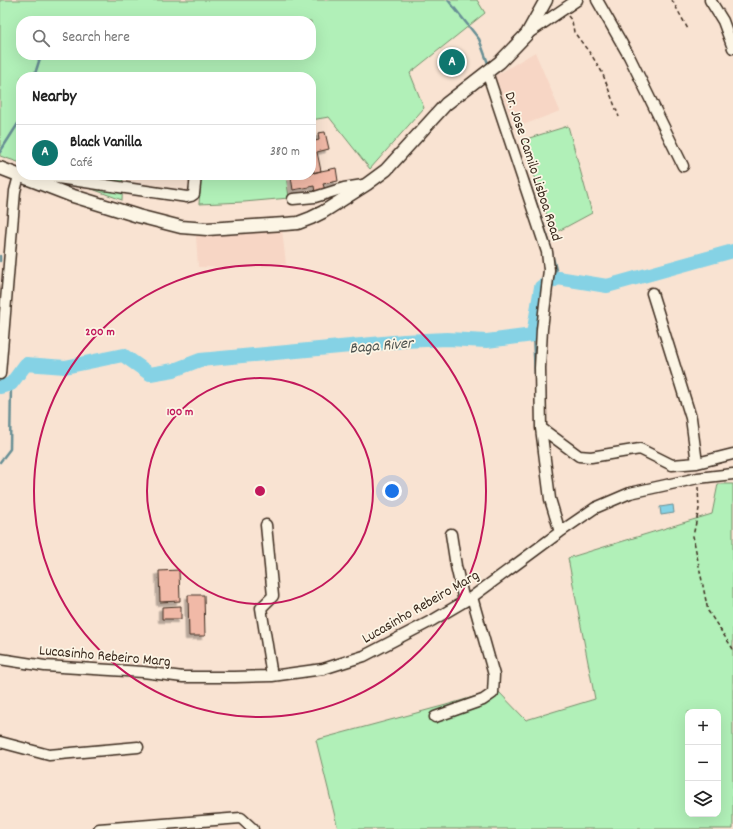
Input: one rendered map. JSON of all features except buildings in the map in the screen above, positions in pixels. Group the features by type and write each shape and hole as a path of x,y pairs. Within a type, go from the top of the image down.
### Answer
{"main road":[{"path":"30,180 70,195 138,216 166,224 194,228 269,225 298,222 311,218 367,184 386,170 446,104 500,62 527,34 546,0"},
{"path":"0,168 16,175"}],"street":[{"path":"527,34 577,0"},
{"path":"597,0 629,56 684,166"},
{"path":"710,0 723,21 733,48"},
{"name":"Dr. Jose Camilo Lisboa Road","path":"489,71 547,252 549,270 548,288 542,329 540,368 541,428 550,499 560,532"},
{"path":"0,374 15,191 18,180"},
{"path":"71,180 187,197 194,194 195,180"},
{"path":"293,199 315,197 344,188 367,184"},
{"path":"652,293 691,418 697,463"},
{"path":"541,428 579,456 591,457 640,449 672,465 697,463 733,454"},
{"name":"Lucasinho Rebeiro Marg","path":"0,659 45,666 143,672 183,677 272,676 323,669 364,656 433,620 468,599 595,508 630,493 698,478 733,474"},
{"path":"266,525 273,596 261,608 272,676"},
{"path":"434,717 483,700 493,693 494,675 456,566 451,534"},
{"path":"0,742 49,755 138,747"},
{"path":"99,829 241,818 253,829"}],"path":[{"path":"672,0 688,29"},
{"path":"563,10 572,21 574,32 602,72 619,117"},
{"path":"698,478 699,509 693,536 708,612 733,649"}],"shaded area":[{"path":"535,52 560,111 515,128 495,76"},
{"path":"282,230 286,264 251,268 198,267 196,236"}],"green space":[{"path":"0,0 477,0 485,13 410,73 424,108 370,169 329,117 316,119 316,72 16,72 16,161 0,156"},
{"path":"568,126 592,213 553,234 523,140"},
{"path":"68,180 123,180 122,200"},
{"path":"201,180 287,180 289,198 199,204"},
{"path":"718,484 733,484 733,829 338,829 316,740 497,690 526,720 595,699 568,558 712,514"}],"water":[{"path":"673,505 674,513 661,515 660,507"}],"waterway":[{"path":"448,0 479,39 489,66"},
{"path":"36,72 39,60"},
{"path":"0,152 16,127"},
{"path":"528,179 549,241 558,278"},
{"name":"Baga River","path":"0,387 11,384 26,364 65,367 123,355 150,374 174,370 200,360 404,341 447,339 487,341 533,335 541,287 558,278 607,286 733,251"},
{"path":"0,256 0,261"},
{"path":"533,335 536,394"},
{"path":"0,462 10,449 11,384"}],"place":[{"name":"Black Vanilla","path":"452,62"}]}
